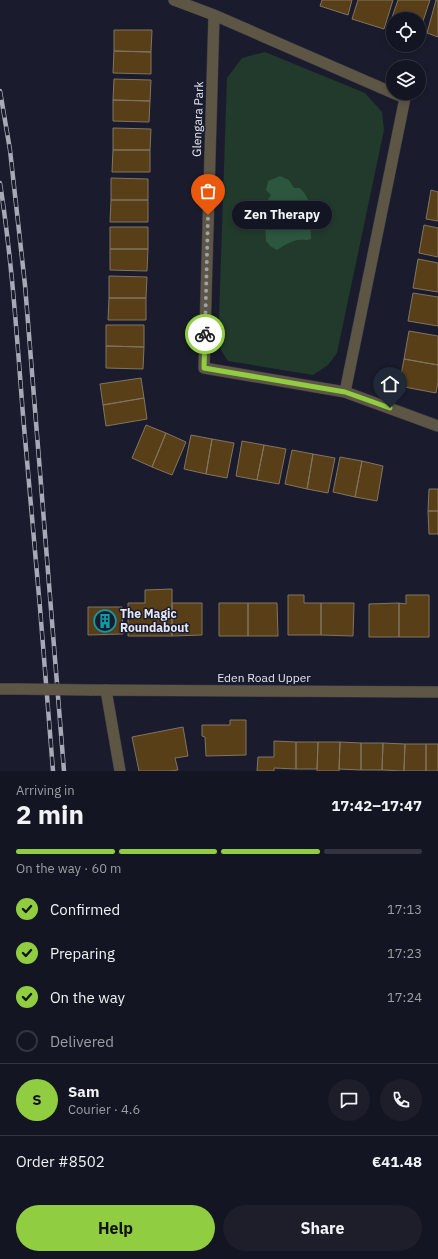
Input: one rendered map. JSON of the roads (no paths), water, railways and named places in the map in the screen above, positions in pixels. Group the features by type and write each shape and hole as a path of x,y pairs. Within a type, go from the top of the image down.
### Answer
{"street":[{"path":"174,0 214,15 386,90"},
{"name":"Glengara Park","path":"214,15 204,368 345,392 438,426"},
{"path":"345,392 405,100"},
{"name":"Eden Road Upper","path":"0,689 438,692"},
{"path":"106,690 120,771"}],"railway":[{"path":"0,91 10,150 25,285 64,771"},
{"path":"0,183 14,299 53,771"}],"place":[{"name":"Zen Therapy","path":"208,215"},
{"name":"The Magic Roundabout","path":"105,621"}]}
